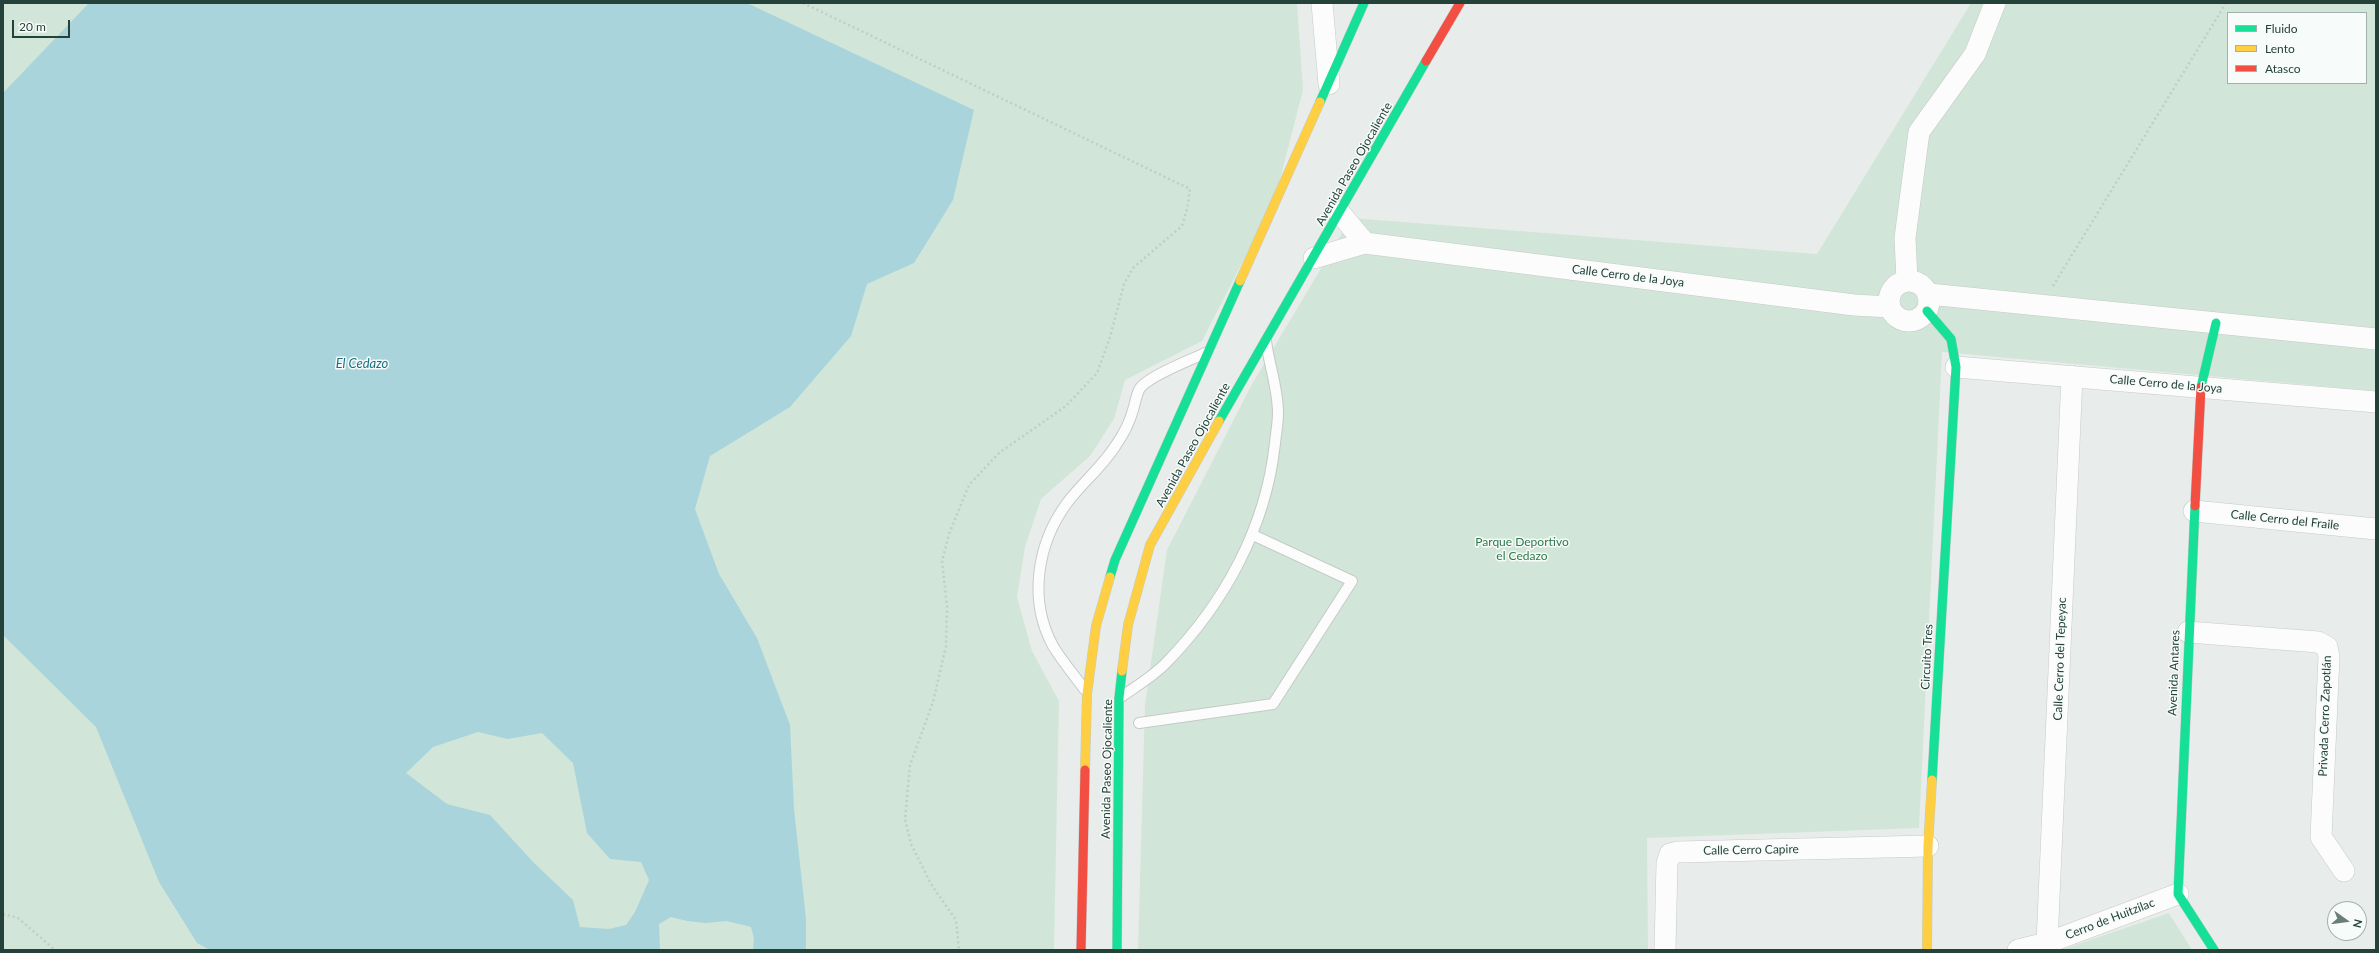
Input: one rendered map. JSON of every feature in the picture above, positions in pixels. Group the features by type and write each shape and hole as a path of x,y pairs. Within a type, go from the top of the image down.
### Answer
{"main road":[{"name":"Avenida Paseo Ojocaliente","path":"1081,950 1087,694 1096,626 1115,560 1206,352 1329,84 1364,3"},
{"name":"Avenida Paseo Ojocaliente","path":"1117,950 1119,698 1128,624 1150,545 1266,337 1314,258 1460,3"},
{"name":"Circuito Tres","path":"1927,950 1928,846 1956,366 1951,339 1928,303"},
{"name":"Avenida Antares","path":"2178,894 2188,632 2201,386 2216,323"},
{"path":"2178,894 2214,950"}],"street":[{"path":"1322,3 1329,84"},
{"path":"1907,280 1905,238 1919,132 1974,54 1995,3"},
{"path":"1314,258 1365,243 1339,212"},
{"name":"Calle Cerro de la Joya","path":"1365,243 1854,305 1890,307"},
{"path":"1907,280 1916,281 1924,286 1928,303 1916,319 1902,320 1895,315 1890,307 1889,298 1892,290 1899,283 1907,280"},
{"path":"1928,303 2042,306 2376,339"},
{"name":"Calle Cerro de la Joya","path":"1956,366 2376,402"},
{"name":"Calle Cerro del Tepeyac","path":"2047,943 2072,376"},
{"name":"Calle Cerro del Fraile","path":"2194,511 2376,529"},
{"name":"Privada Cerro Zapotlán","path":"2188,632 2318,642 2327,647 2329,656 2320,837 2344,871"},
{"name":"Calle Cerro Capire","path":"1665,950 1667,863 1670,854 1678,852 1928,846"},
{"name":"Cerro de Huitzilac","path":"2018,950 2047,943 2178,894"}],"lane":[{"path":"1119,698 1164,666 1186,640 1212,608 1234,575 1253,535 1268,492 1278,413 1274,374 1266,337"},
{"path":"1087,694 1053,646 1043,623 1039,596 1039,569 1043,549 1053,526 1067,504 1116,446 1133,412 1140,388 1161,373 1206,352"},
{"path":"1139,723 1273,704 1352,581 1253,535"}],"path":[{"path":"803,3 1190,189 1187,209 1182,226 1133,268 1124,284 1110,337 1097,373 1066,406 999,453 969,485 949,534 942,561 947,606 946,646 934,702 910,765 905,819 911,844 931,884 956,920 959,950"},
{"path":"2042,306 2226,3"},
{"path":"3,914 18,918 55,950"}],"green space":[{"name":"El Cedazo","path":"3,3 1297,3 1303,90 1275,199 1202,341 1125,380 1114,419 1090,456 1041,499 1025,547 1017,597 1032,651 1059,701 1054,950 3,950"},
{"name":"Parque Deportivo el Cedazo","path":"1971,3 2376,3 2376,391 1942,352 1919,828 1647,838 1648,950 1138,950 1145,705 1167,550 1251,386 1351,218 1817,254"},
{"path":"2169,913 2192,950 2061,950"}],"water":[{"name":"El Cedazo","path":"89,3 747,3 974,110 953,200 914,263 867,284 851,336 790,407 710,456 695,509 719,574 757,638 790,725 794,809 806,919 806,950 753,950 754,938 751,927 727,921 706,923 687,921 671,917 659,924 660,950 210,950 197,943 159,882 96,727 3,635 3,93","holes":["478,732 508,739 542,733 573,763 587,833 610,859 641,862 649,880 635,912 626,925 609,929 580,927 573,900 534,863 490,815 447,804 406,773 433,747"]}],"traffic: fast":[{"path":"1320,102 1364,3"},
{"path":"1219,421 1426,61"},
{"path":"1110,577 1115,560 1240,281"},
{"path":"1927,311 1951,339 1956,367 1932,780"},
{"path":"2201,387 2216,323"},
{"path":"2195,506 2178,894 2214,950"},
{"path":"1117,950 1119,698 1122,671"}],"traffic: slow":[{"path":"1240,281 1320,102"},
{"path":"1122,671 1128,625 1150,545 1219,421"},
{"path":"1085,770 1087,694 1096,626 1110,577"},
{"path":"1927,950 1928,846 1932,780"}],"traffic: jam":[{"path":"1426,61 1460,3"},
{"path":"2195,506 2201,387"},
{"path":"1081,950 1085,770"}]}
